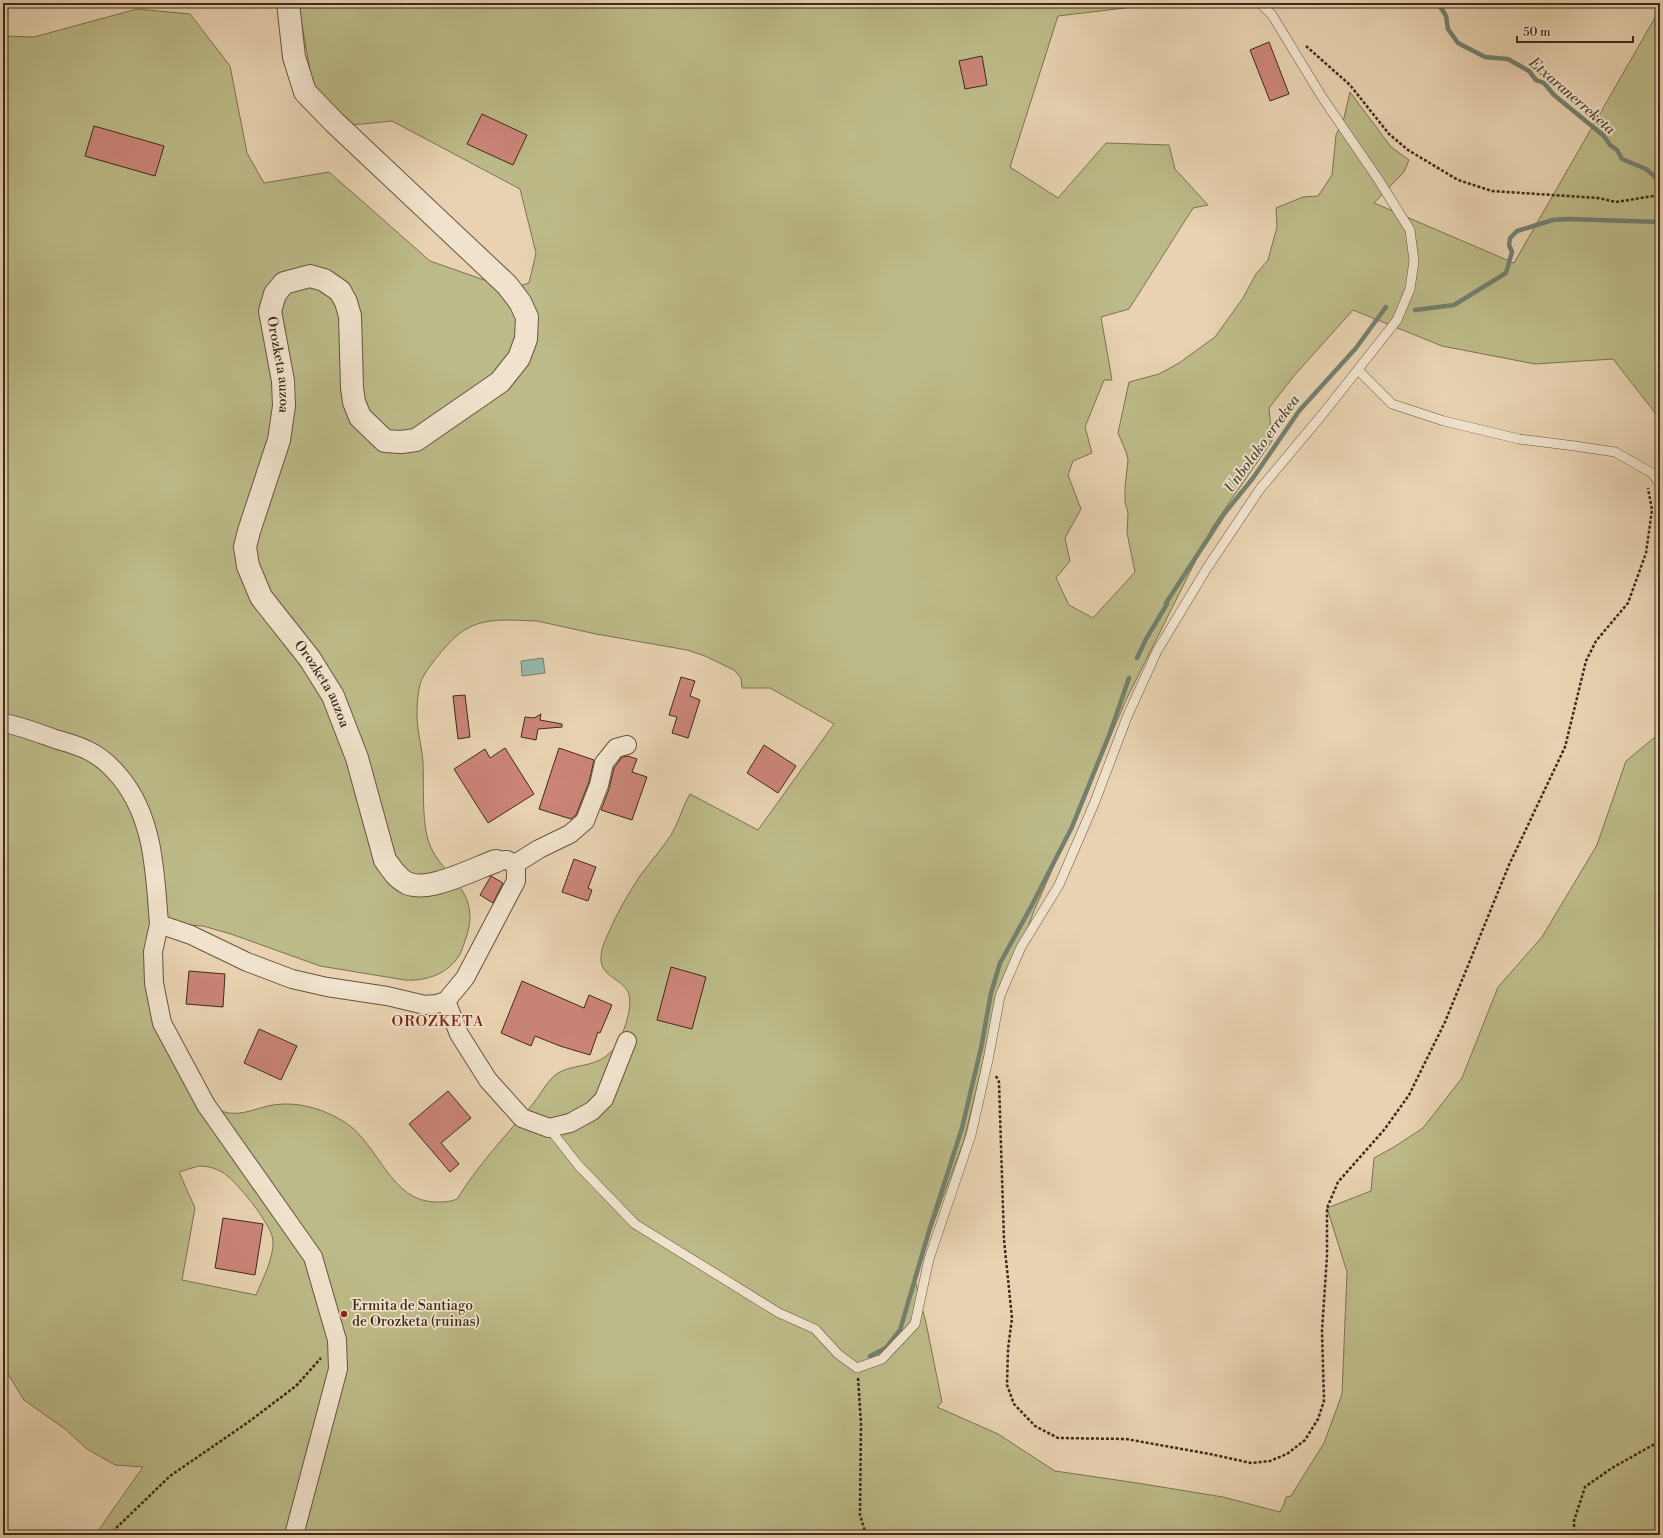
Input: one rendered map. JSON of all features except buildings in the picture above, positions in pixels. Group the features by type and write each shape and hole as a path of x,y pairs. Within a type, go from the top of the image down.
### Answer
{"street":[{"name":"Orozketa auzoa","path":"288,3 294,57 306,92 334,122 507,285 520,302 527,317 526,339 519,358 500,382 416,440 400,442 385,441 360,418 354,402 350,316 346,302 340,291 324,280 310,276 284,283 275,294 270,311 283,381 284,406 279,440 245,547 248,566 261,597 310,659 333,696 357,758 385,860 394,873 406,883 435,885 505,862"},
{"path":"3,723 31,730 88,750 110,765 126,785 138,805 150,838 154,860 159,924 153,952 154,983 162,1023 206,1105 313,1257 337,1340 338,1369 294,1535"},
{"path":"159,924 191,935 247,962 292,979 327,987 388,996 425,1004 436,1004 446,1001 465,978 516,881 516,871 505,862 539,849 570,834 585,821 604,763 616,748 627,745"},
{"path":"446,1001 459,1034 488,1080 522,1118 549,1128 570,1123 592,1111 604,1098 627,1041"}],"lane":[{"path":"549,1128 579,1166 635,1224 779,1313 815,1329 838,1354 857,1368 882,1359 915,1324 930,1259 970,1135 988,1060 1000,996 1021,947 1059,885 1094,804 1127,717 1157,651 1207,568 1260,489 1398,320 1410,289 1414,260 1410,230 1378,179 1322,97 1272,15 1260,3"},
{"path":"1358,370 1392,404 1444,421 1519,439 1616,452 1652,473 1660,484"}],"path":[{"path":"1283,33 1305,46 1350,85 1388,134 1408,150 1458,180 1492,191 1598,198 1616,202 1660,195"},
{"path":"988,1060 999,1082 1004,1240 1012,1318 1008,1349 1006,1385 1014,1404 1035,1426 1058,1438 1126,1439 1251,1463 1270,1461 1287,1454 1305,1440 1318,1419 1324,1401 1322,1331 1327,1256 1327,1208 1338,1182 1384,1130 1409,1095 1445,1022 1509,865 1565,747 1586,661 1596,641 1628,603 1646,553 1652,510 1647,487 1637,465"},
{"path":"109,1535 170,1476 247,1423 296,1386 337,1340"},
{"path":"857,1368 861,1423 860,1515 866,1535"},
{"path":"1578,1535 1574,1532 1574,1521 1585,1487 1612,1468 1660,1442"}],"shaded area":[{"path":"298,3 1134,3 1125,8 1058,16 1010,167 1058,198 1106,143 1169,145 1175,169 1208,205 1193,208 1129,309 1101,317 1112,380 1104,380 1085,427 1092,453 1073,461 1068,475 1081,509 1065,538 1070,561 1056,578 1069,605 1093,618 1135,572 1127,533 1128,513 1125,502 1128,460 1118,433 1129,382 1159,374 1179,363 1215,337 1243,298 1256,274 1268,260 1277,227 1276,208 1303,197 1318,196 1332,175 1336,135 1344,118 1350,92 1391,147 1409,160 1404,172 1374,203 1514,263 1660,9 1660,419 1613,359 1535,364 1442,346 1353,310 1293,377 1269,408 1272,441 1213,526 1127,698 1034,911 993,1021 964,1140 914,1276 926,1323 942,1402 937,1407 998,1434 1055,1471 1223,1497 1280,1512 1286,1497 1291,1496 1324,1443 1342,1394 1347,1272 1327,1208 1371,1191 1374,1158 1423,1128 1462,1078 1498,987 1542,937 1597,845 1626,761 1660,733 1660,1535 95,1535 143,1467 115,1465 87,1449 65,1429 24,1400 3,1366 3,183 6,179 3,172 3,36 34,37 137,9 190,14 230,66 247,153 264,183 329,172 430,261 510,289 529,283 536,253 520,189 392,121 343,126 314,93","holes":["509,620 537,621 596,634 687,650 705,656 734,670 741,678 742,688 770,688 834,724 758,830 690,794 671,835 631,890 612,925 602,948 601,958 604,969 625,987 630,997 629,1011 623,1033 617,1044 610,1053 602,1059 593,1063 567,1069 552,1078 535,1102 483,1162 457,1199 436,1202 421,1200 408,1193 396,1183 368,1145 357,1133 346,1123 328,1113 318,1109 288,1104 278,1104 239,1113 227,1113 221,1111 171,1033 158,959 154,922 203,926 231,934 320,966 405,980 419,980 433,976 439,974 451,965 456,960 463,948 470,918 468,904 463,892 439,861 427,836 424,809 423,763 417,721 419,692 422,679 430,666 442,650 462,631 483,622","199,1166 214,1168 228,1176 252,1203 271,1233 273,1240 272,1254 268,1268 256,1295 182,1280 195,1208 179,1172"]},
{"path":"543,658 545,673 522,676 521,661"}],"waterway":[{"name":"Etxaranerreketa","path":"1438,3 1446,16 1448,29 1458,43 1485,57 1508,59 1529,71 1536,80 1544,83 1554,95 1604,136 1610,145 1617,150 1622,159 1646,169 1660,181"},
{"name":"Unbolako errekea","path":"1415,310 1454,305 1506,273 1512,252 1509,245 1510,238 1517,231 1553,220 1569,219 1660,222"},
{"name":"Unbolako errekea","path":"1137,658 1146,639 1167,604 1166,603 1224,514 1253,478 1299,411 1356,348 1386,307"},
{"path":"870,1356 886,1348 900,1330 930,1228 962,1128 981,1048 991,993 1000,963 1072,827 1110,733 1129,678"}],"place":[{"name":"Ermita de Santiago de Orozketa (ruinas)","path":"344,1314"}],"district":[{"name":"OROZKETA","path":"438,1021"}]}
